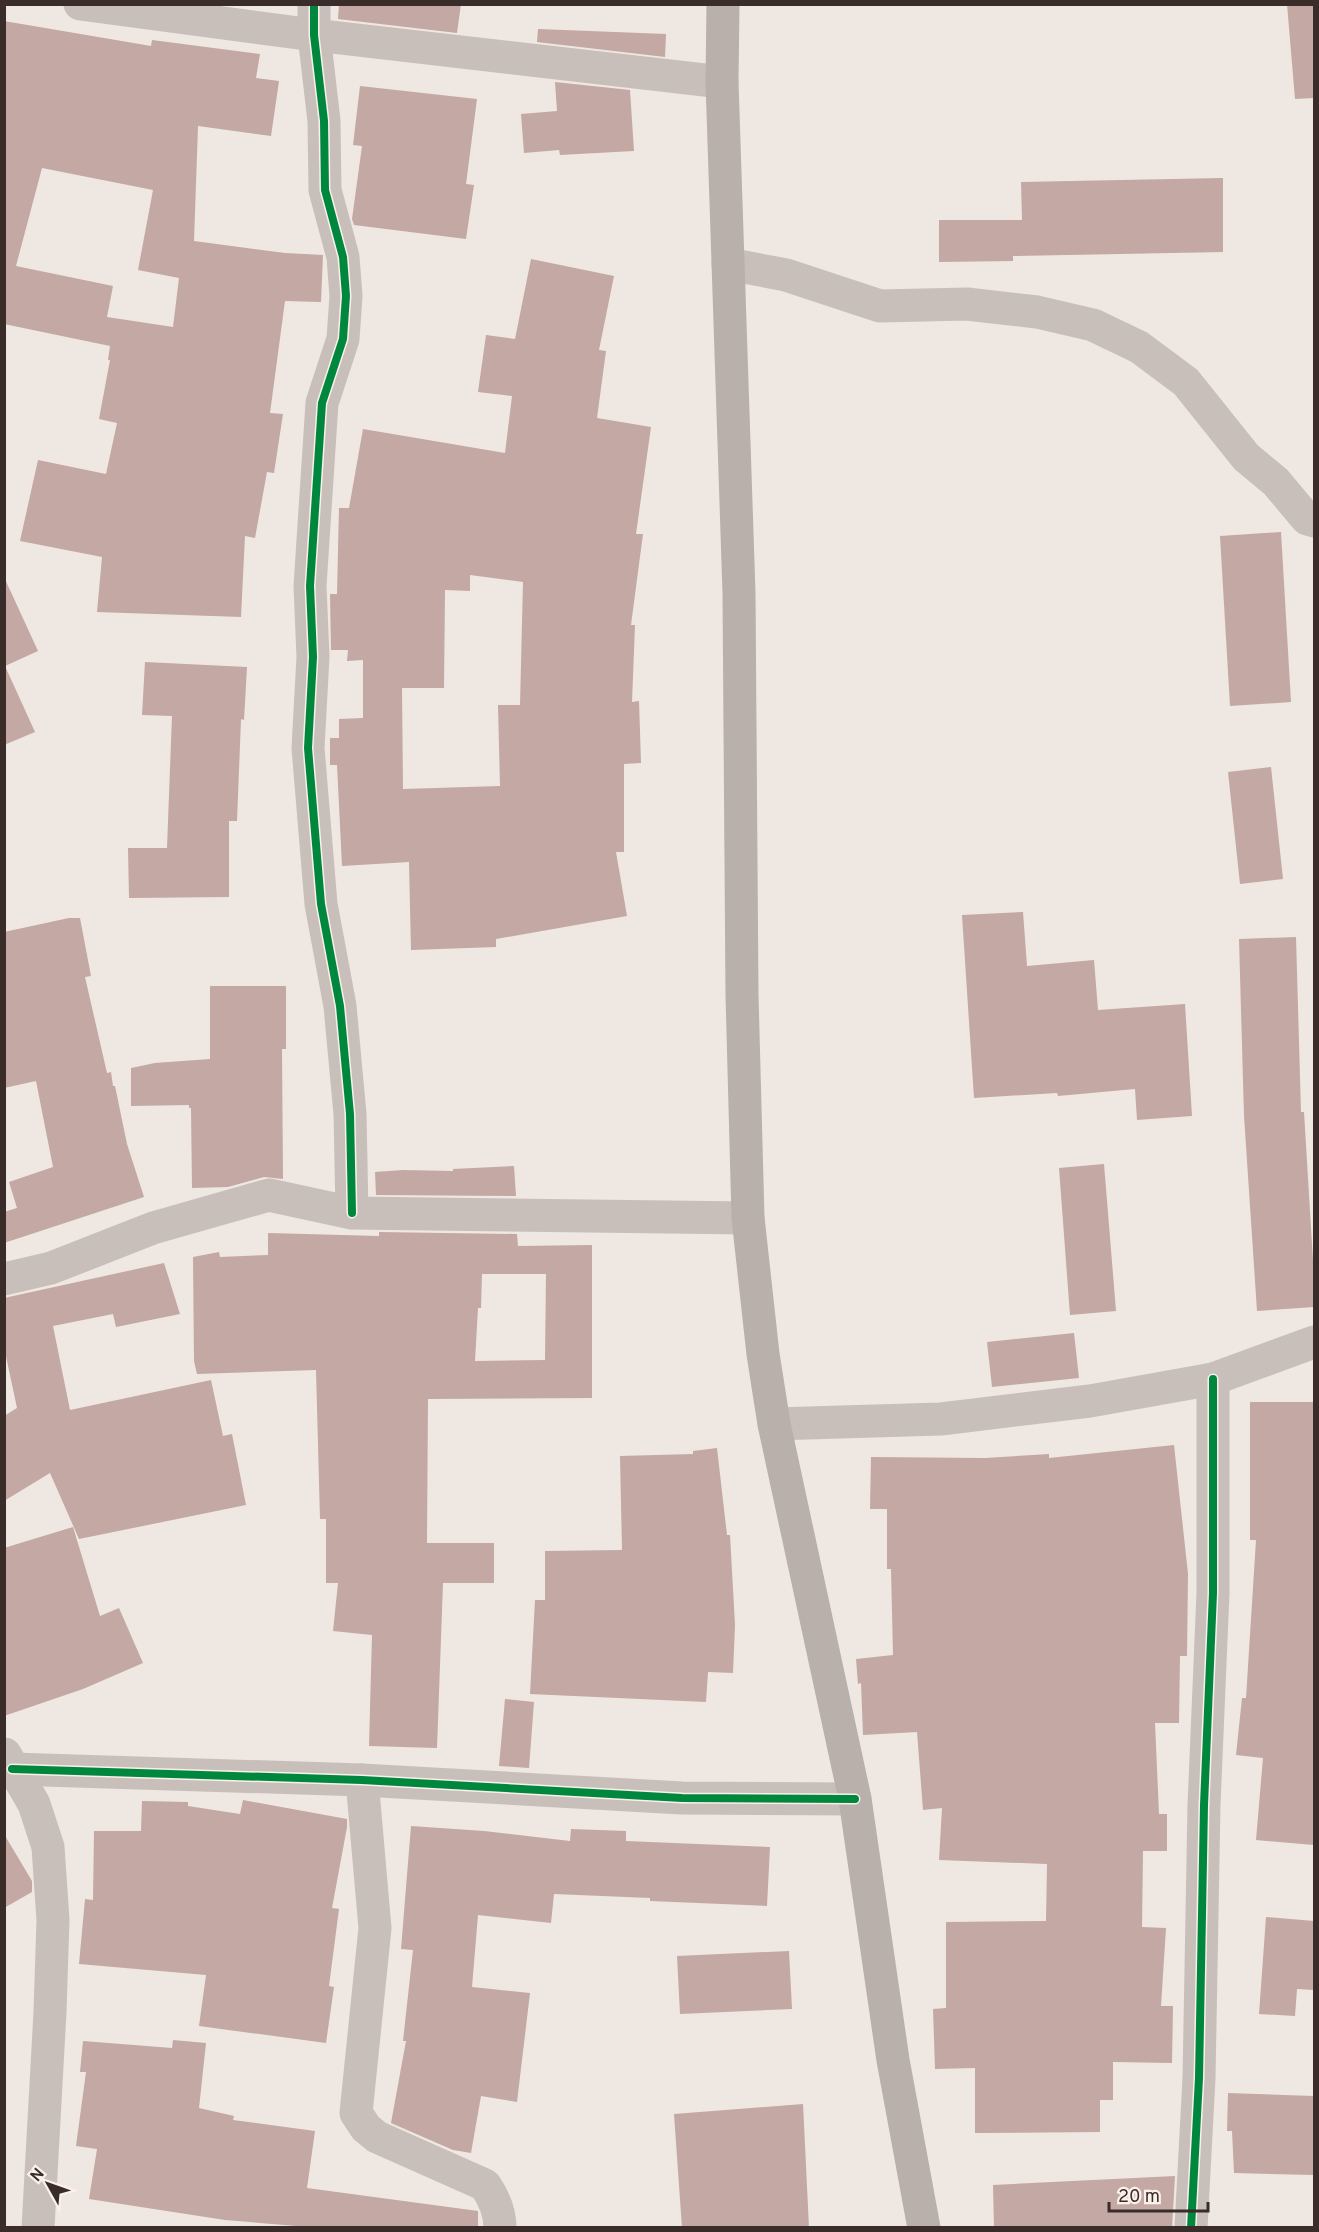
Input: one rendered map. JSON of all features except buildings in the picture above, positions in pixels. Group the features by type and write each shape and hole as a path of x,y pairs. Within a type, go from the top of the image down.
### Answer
{"main road":[{"path":"723,4 722,82 739,593 742,995 748,1218 774,1424 855,1798 893,2060 924,2228"}],"street":[{"path":"80,4 314,20 722,82"},
{"path":"314,20 324,122 326,190 344,257 346,296 343,339 322,403 310,586 313,657 308,748 321,904 341,1018 350,1114 352,1213"},
{"path":"728,264 786,275 880,306 967,304 1037,312 1093,325 1139,347 1186,382 1246,457 1276,482 1307,519 1314,521"},
{"path":"5,1276 51,1268 153,1228 269,1195 352,1213 748,1218"},
{"path":"774,1424 941,1419 1090,1401 1213,1379 1314,1342"},
{"path":"1191,2228 1199,2078 1204,1805 1213,1593 1213,1379"},
{"path":"8,1761 682,1798 855,1798"},
{"path":"8,1761 34,1804 48,1848 53,1920 38,2228"},
{"path":"362,1780 375,1928 356,2113 366,2128 377,2137 485,2185 494,2198 500,2218 500,2228"}],"cycle path":[{"path":"314,4 314,35 324,121 325,190 343,257 346,296 343,339 322,403 310,586 313,657 308,748 321,904 340,1006 350,1114 352,1213"},
{"path":"1191,2228 1199,2078 1204,1805 1213,1593 1213,1379"},
{"path":"12,1769 362,1780 682,1798 855,1799"}]}
